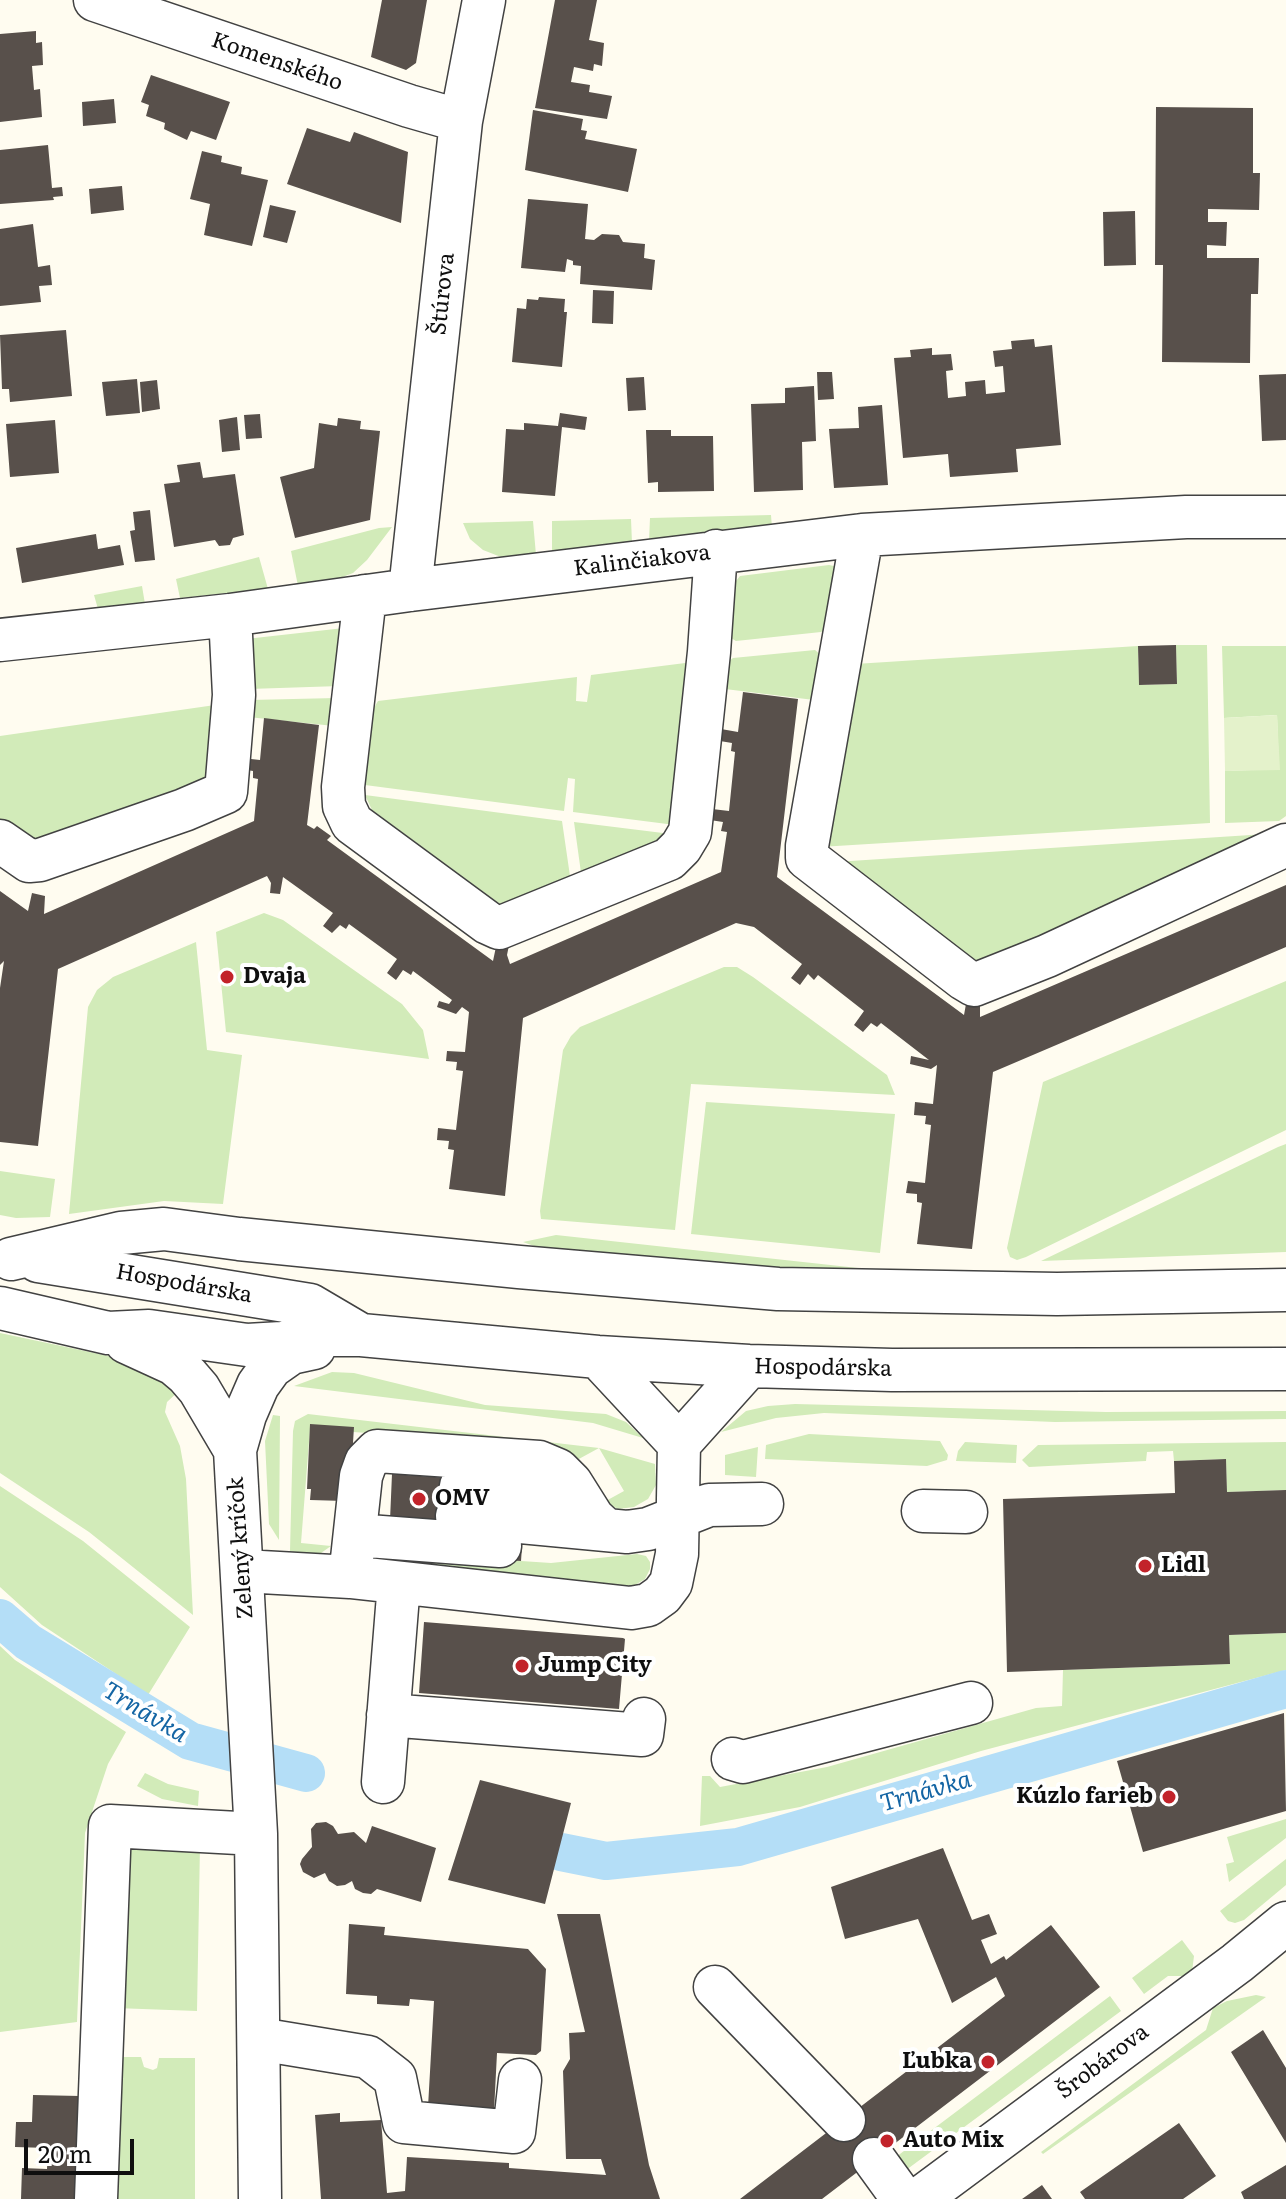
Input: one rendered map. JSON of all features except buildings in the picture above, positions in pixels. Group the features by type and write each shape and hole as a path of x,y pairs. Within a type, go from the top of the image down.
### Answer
{"street":[{"name":"Komenského","path":"95,0 461,121"},
{"name":"Štúrova","path":"410,590 461,121 484,0"},
{"name":"Kalinčiakova","path":"0,640 230,615 716,551 862,535 1186,517 1286,517"},
{"path":"862,535 807,858 915,942 974,985 1047,956 1286,845"},
{"path":"365,596 343,787 344,806 352,823 499,928 669,859 690,832 716,551"},
{"path":"0,841 29,861 40,860 226,792 234,695 230,615"},
{"path":"6,1258 121,1233 164,1229 504,1266 778,1289 1057,1294 1286,1290"},
{"name":"Hospodárska","path":"6,1258 62,1264 310,1305 361,1335"},
{"name":"Hospodárska","path":"0,1308 108,1333 174,1364 199,1389 235,1450"},
{"name":"Hospodárska","path":"108,1333 149,1331 247,1345 282,1343 322,1335 361,1335 598,1357 749,1366 892,1370 1286,1369"},
{"name":"Zelený kríčok","path":"260,2199 256,1834 235,1450 249,1405 271,1367 291,1353 361,1335"},
{"path":"598,1357 679,1444"},
{"path":"243,1571 350,1577 631,1608 648,1605 662,1595 671,1583 677,1554 679,1444 749,1366"},
{"path":"350,1577 361,1476 366,1462 377,1451 459,1500 606,1530 627,1532 648,1529 709,1505 762,1504"},
{"path":"355,1535 459,1500 539,1462 558,1470 571,1483 593,1518 606,1530"},
{"path":"923,1511 966,1512"},
{"path":"383,1782 399,1583"},
{"path":"733,1759 743,1762 971,1703"},
{"path":"388,1715 642,1735 644,1719"},
{"path":"96,2199 110,1826 256,1834"},
{"name":"Šrobárova","path":"919,2199 1279,1943"},
{"path":"715,1987 844,2120"},
{"path":"259,2039 368,2057 395,2078 404,2122 514,2132 520,2080"},
{"path":"874,2159 903,2199"}],"green space":[{"path":"771,515 772,528 649,541 650,518"},
{"path":"631,519 632,543 552,553 552,521"},
{"path":"533,521 536,555 501,557 483,550 470,539 463,523"},
{"path":"392,527 353,573 332,581 298,586 291,551"},
{"path":"259,557 268,589 180,598 176,579"},
{"path":"834,566 836,572 826,629 736,641 731,638 736,581 740,576"},
{"path":"142,586 145,604 98,609 94,595"},
{"path":"344,628 340,686 249,689 246,639"},
{"path":"1176,645 1207,645 1210,823 820,847 855,664 1138,646 1139,685 1177,684"},
{"path":"1222,646 1286,646 1286,816 1279,821 1225,823 1225,771 1279,769 1277,715 1224,718"},
{"path":"815,650 822,656 814,700 725,689 729,661 733,658"},
{"path":"693,662 675,825 573,812 575,779 568,778 564,811 365,785 372,711 378,701 577,677 576,701 587,702 591,675"},
{"path":"336,698 334,726 248,717 250,700"},
{"path":"222,704 215,779 38,846 0,821 0,736"},
{"path":"1277,715 1280,770 1225,771 1224,718"},
{"path":"365,795 562,821 571,883 507,907 372,810"},
{"path":"574,822 671,834 582,880"},
{"path":"1266,834 986,961 972,961 835,862"},
{"path":"264,913 283,920 402,1004 423,1030 429,1059 226,1032 216,932"},
{"path":"196,942 207,1050 242,1055 223,1204 164,1201 69,1214 88,1007 97,990 113,977"},
{"path":"724,967 737,967 753,977 887,1075 895,1095 691,1084 675,1230 541,1219 563,1050 571,1036 580,1027"},
{"path":"1286,981 1286,1130 1026,1257 1017,1260 1010,1257 1007,1248 1043,1082"},
{"path":"706,1102 895,1114 880,1253 691,1234"},
{"path":"1286,1144 1286,1252 1041,1261 1278,1147"},
{"path":"0,1171 55,1179 50,1217 0,1215"},
{"path":"556,1235 873,1272 573,1260 523,1242"},
{"path":"0,1333 137,1362 181,1389 167,1402 165,1412 180,1446 186,1479 193,1615 89,1532 0,1473"},
{"path":"332,1372 354,1373 485,1405 606,1414 626,1422 643,1438 593,1423 294,1386"},
{"path":"795,1404 1106,1412 1286,1411 1286,1419 1055,1422 824,1413 776,1418 721,1432 746,1411"},
{"path":"308,1414 599,1448 577,1460 555,1446 310,1429 301,1543 331,1546 321,1553 297,1553 290,1551 293,1431 295,1421"},
{"path":"273,1415 280,1416 279,1540 269,1524 265,1441"},
{"path":"809,1434 940,1441 948,1455 947,1460 927,1466 765,1459 766,1445"},
{"path":"965,1442 1017,1445 1016,1463 956,1461 958,1451"},
{"path":"1286,1442 1286,1490 1227,1492 1226,1459 1174,1461 1173,1451 1147,1452 1146,1461 1029,1467 1022,1460 1038,1445"},
{"path":"758,1447 756,1477 725,1475 725,1455"},
{"path":"599,1448 655,1464 656,1485 648,1499 634,1507 618,1509 604,1502 624,1491"},
{"path":"0,1486 83,1541 190,1627 148,1695 42,1625 0,1587"},
{"path":"386,1552 551,1563 637,1554 646,1556 650,1569 645,1579 625,1586 385,1562 381,1555"},
{"path":"1286,1633 1286,1670 981,1751 800,1807 700,1826 702,1776 710,1776 720,1787 827,1767 1036,1708 1062,1706 1063,1670 1230,1664 1229,1635"},
{"path":"0,1646 15,1660 126,1732 108,1764 85,1833 77,2022 0,2032"},
{"path":"145,1773 168,1784 199,1791 198,1806 162,1799 137,1786"},
{"path":"1286,1819 1286,1838 1229,1882 1226,1864 1234,1862 1227,1837"},
{"path":"129,1844 200,1845 197,2011 115,2008"},
{"path":"1286,1859 1286,1885 1244,1920 1235,1923 1228,1921 1220,1911"},
{"path":"1182,1940 1194,1956 1192,1972 1187,1976 1168,1976 1144,1994 1132,1978"},
{"path":"1256,1995 1266,1997 1043,2154 1041,2152 1206,2030 1213,2008 1227,2001"},
{"path":"1110,1996 1121,2011 898,2176 888,2163"},
{"path":"115,2057 141,2057 144,2067 153,2070 157,2068 159,2058 195,2058 195,2199 111,2199"}],"waterway":[{"name":"Trnávka","path":"0,1618 28,1642 190,1741 306,1773"},
{"name":"Trnávka","path":"561,1852 606,1861 738,1847 1286,1689"}],"place":[{"name":"Dvaja","path":"227,977"},
{"name":"OMV","path":"419,1499"},
{"name":"Lidl","path":"1145,1566"},
{"name":"Jump City","path":"522,1666"},
{"name":"Kúzlo farieb","path":"1169,1797"},
{"name":"Ľubka","path":"988,2062"},
{"name":"Auto Mix","path":"887,2141"}]}
